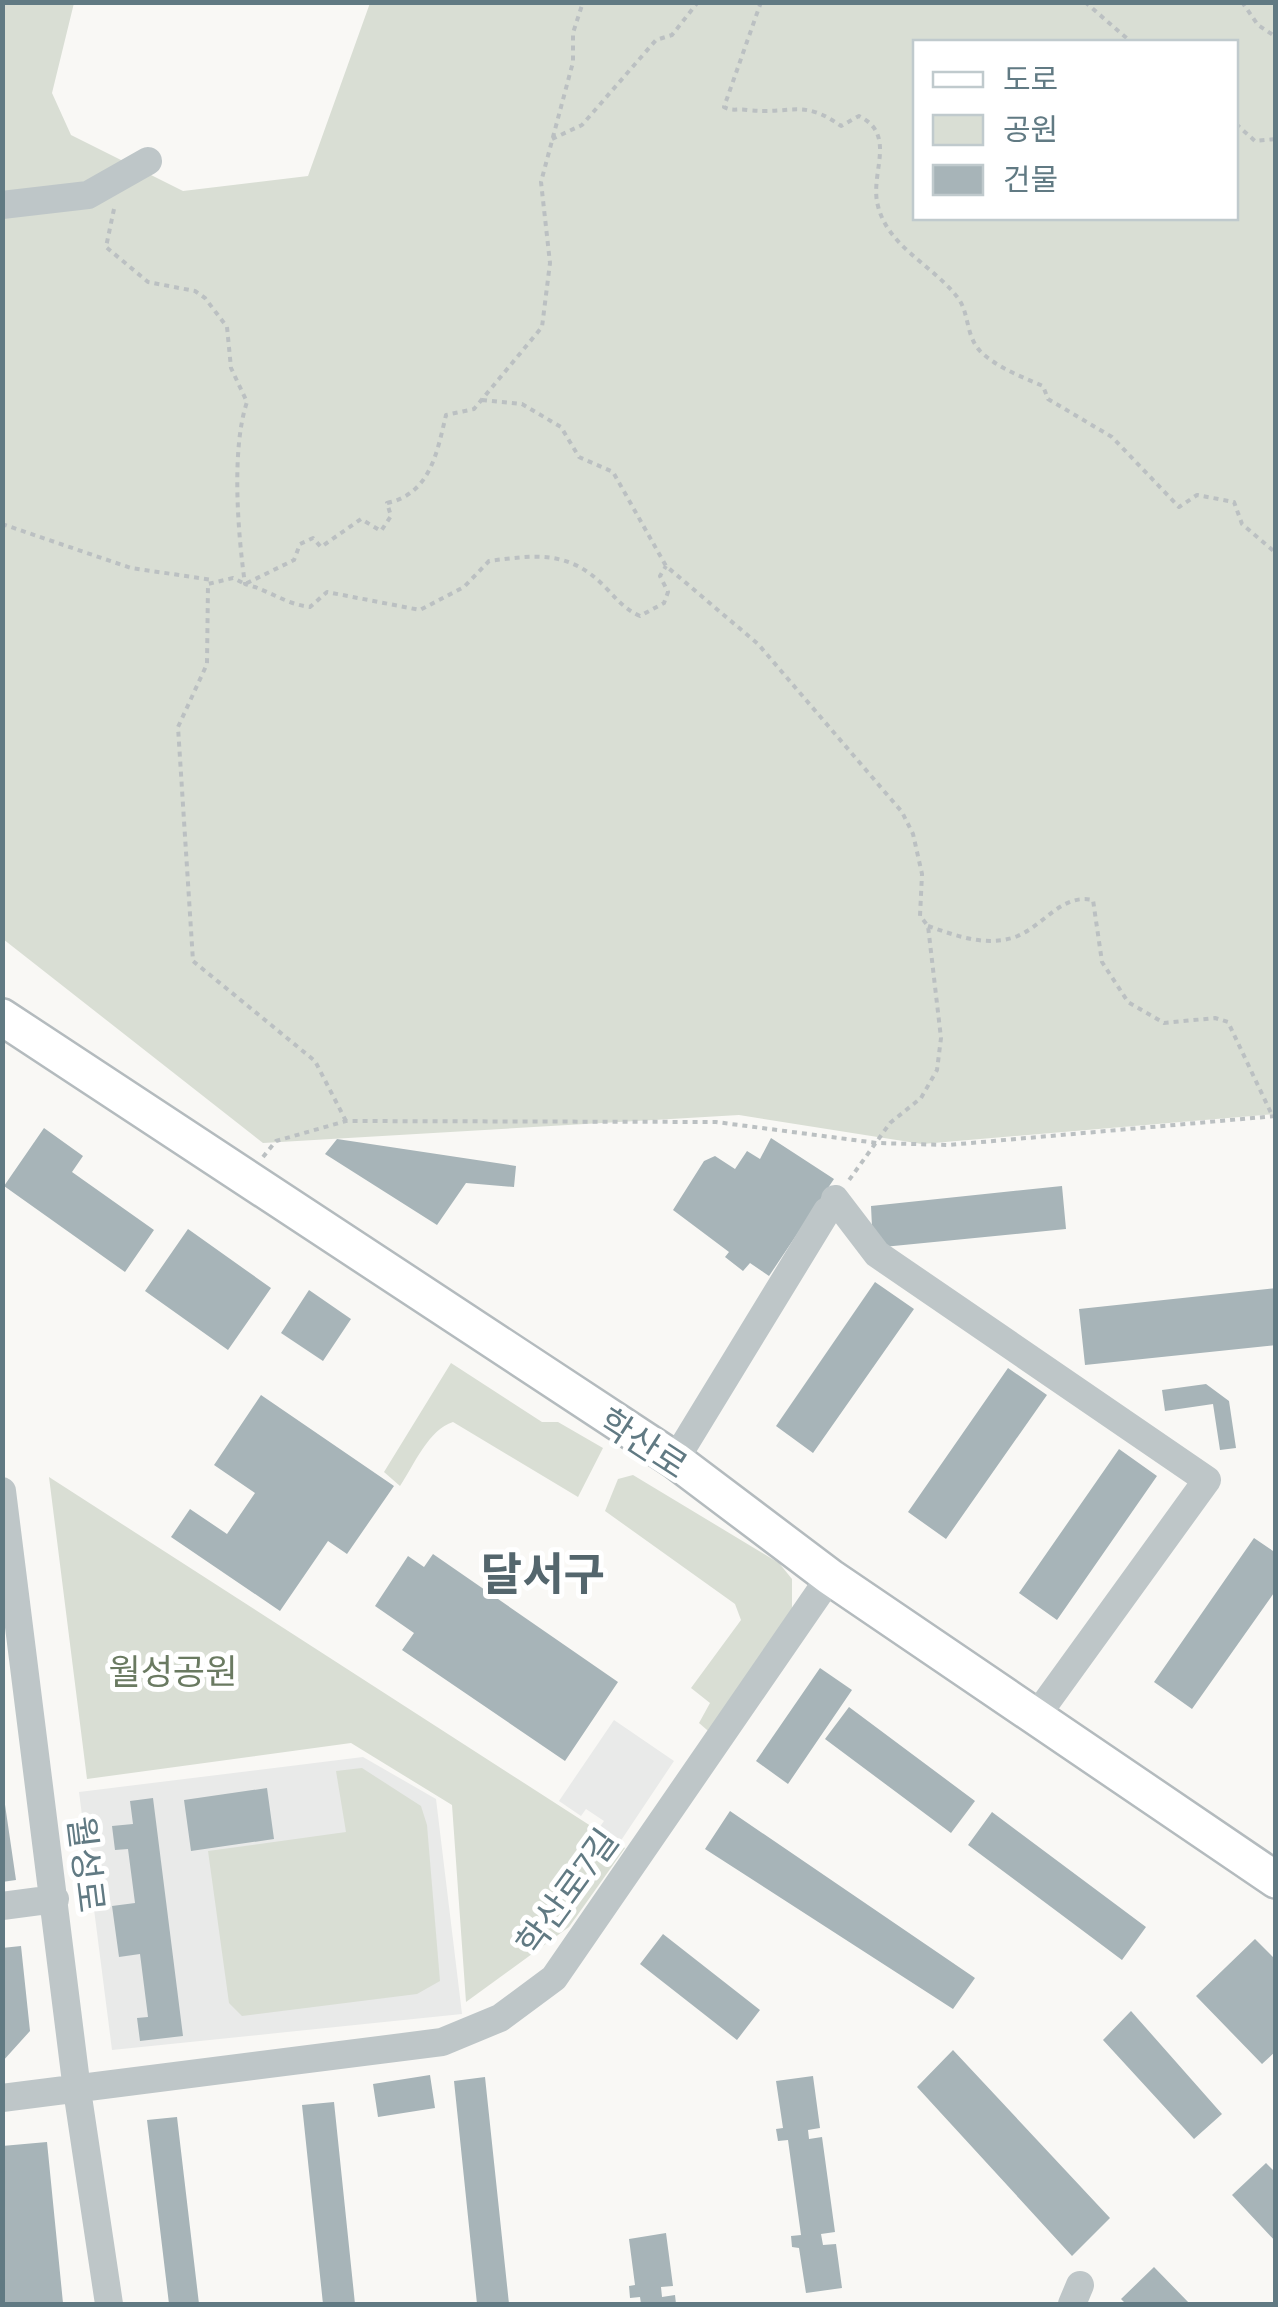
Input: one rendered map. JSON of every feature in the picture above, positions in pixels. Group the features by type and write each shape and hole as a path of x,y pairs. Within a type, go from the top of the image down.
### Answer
{"main road":[{"name":"학산로","path":"6,1029 675,1460 830,1577 1276,1880"}],"street":[{"path":"2,205 88,194 148,161"},
{"path":"675,1460 831,1205 877,1254 1078,1388 1207,1480 1037,1715"},
{"name":"월성로","path":"2,1491 77,2090 109,2304"},
{"name":"학산로7길","path":"2,2098 442,2042 500,2018 554,1978 830,1577"},
{"path":"2,1906 55,1899"}],"path":[{"path":"245,584 294,560 300,544 313,538 321,546 361,519 381,530 391,516 388,504 406,500 434,467 446,416 474,409 542,327 550,263 541,182 582,2"},
{"path":"552,139 582,124 656,40 672,35 698,2"},
{"path":"761,2 724,108 763,114 803,106 821,112 841,126 859,116 866,120 881,139 882,154 875,178 878,207 891,233 960,301 966,329 980,351 1006,370 1043,386 1048,399 1112,438 1179,508 1197,495 1234,502 1242,524 1276,553"},
{"path":"1085,2 1129,40"},
{"path":"1242,2 1258,24 1276,36"},
{"path":"1238,125 1255,140 1276,139"},
{"path":"113,180 116,201 106,247 148,282 195,291 227,327 231,368 247,402 241,419 240,473 245,584"},
{"path":"482,400 522,404 561,427 579,458 613,472 666,566 758,644 902,812 914,834 922,874 920,916 928,926 941,1038 937,1070 920,1098 890,1124 831,1205"},
{"path":"2,524 132,568 213,580 233,578 265,589 288,604 310,607 327,592 420,610 464,586 489,561 555,555 585,567 627,610 640,616 664,603 668,592 660,576 666,566"},
{"path":"213,580 208,584 207,664 178,727 194,962 315,1060 346,1120"},
{"path":"245,1181 276,1141 346,1120 716,1122 877,1142 948,1145 1274,1116 1228,1022 1215,1018 1164,1023 1119,993 1102,962 1093,900 1068,903 1024,933 1002,940 976,940 928,926"}],"shaded area":[{"path":"614,1720 674,1761 620,1842 599,1828 604,1821 586,1809 581,1816 559,1801"},
{"path":"363,1757 436,1799 462,2014 112,2050 79,1792"}],"green space":[{"path":"2,3 74,3 52,93 71,135 183,191 308,176 370,3 1275,3 1275,1114 922,1144 739,1115 263,1143 3,939"},
{"path":"451,1363 542,1422 558,1422 603,1448 578,1497 453,1422 429,1440 400,1486 384,1472"},
{"path":"633,1475 779,1563 792,1579 792,1614 714,1736 699,1723 710,1703 691,1688 741,1620 735,1604 605,1511 618,1479"},
{"name":"월성공원","path":"49,1477 625,1848 569,1927 466,2002 452,1805 351,1743 87,1779"},
{"path":"362,1768 421,1806 427,1825 440,1981 417,1994 242,2016 229,2003 208,1851 346,1832 336,1771"}],"building":[{"path":"44,1128 83,1156 72,1172 154,1230 125,1272 4,1186"},
{"path":"771,1138 834,1179 769,1276 750,1263 743,1271 725,1257 729,1252 673,1210 704,1161 715,1156 735,1169 747,1151 760,1159"},
{"path":"337,1139 516,1166 514,1187 466,1183 437,1225 325,1154"},
{"path":"1062,1186 1066,1229 873,1248 871,1206"},
{"path":"188,1229 271,1288 228,1350 145,1291"},
{"path":"875,1282 914,1309 813,1453 776,1426"},
{"path":"1276,1288 1276,1345 1085,1365 1079,1309"},
{"path":"309,1290 351,1319 323,1361 281,1333"},
{"path":"1008,1368 1047,1395 946,1539 908,1512"},
{"path":"1206,1384 1229,1401 1236,1448 1220,1450 1213,1404 1165,1411 1162,1390"},
{"path":"261,1395 394,1486 347,1554 328,1541 280,1611 171,1537 190,1509 227,1534 255,1493 214,1465"},
{"path":"1119,1449 1157,1476 1057,1620 1019,1593"},
{"path":"1254,1538 1276,1553 1276,1590 1192,1709 1154,1682"},
{"path":"433,1554 618,1682 565,1761 402,1650 414,1633 375,1606 408,1556 424,1567"},
{"path":"820,1668 852,1690 788,1784 756,1761"},
{"path":"849,1707 975,1801 951,1833 825,1739"},
{"path":"2,1784 16,1880 2,1882"},
{"path":"267,1788 274,1839 191,1851 184,1800"},
{"path":"153,1798 183,2036 140,2041 137,2018 148,2017 140,1954 119,1957 112,1906 135,1903 128,1849 115,1850 112,1826 133,1824 130,1801"},
{"path":"730,1811 975,1978 953,2009 705,1849"},
{"path":"992,1812 1146,1927 1122,1960 968,1845"},
{"path":"663,1934 760,2010 737,2040 640,1964"},
{"path":"1255,1939 1276,1960 1276,2051 1262,2064 1196,1996"},
{"path":"21,1946 30,2031 2,2062 2,1948"},
{"path":"1131,2011 1222,2114 1194,2139 1103,2040"},
{"path":"953,2050 1110,2218 1072,2256 917,2087"},
{"path":"430,2075 435,2108 378,2117 373,2084"},
{"path":"813,2076 820,2128 808,2130 809,2139 822,2137 835,2232 821,2234 823,2245 836,2244 842,2288 806,2293 799,2248 792,2247 791,2236 801,2235 788,2140 778,2141 776,2129 783,2128 776,2081"},
{"path":"485,2077 509,2304 477,2304 454,2081"},
{"path":"334,2102 355,2304 323,2304 302,2105"},
{"path":"177,2117 199,2304 169,2304 147,2120"},
{"path":"47,2142 63,2303 2,2304 2,2146"},
{"path":"1266,2163 1276,2173 1276,2242 1232,2195"},
{"path":"666,2233 673,2286 661,2287 662,2297 675,2295 676,2304 641,2304 640,2297 630,2298 629,2286 635,2285 629,2239"},
{"path":"1154,2267 1190,2304 1126,2304 1121,2299"}],"district":[{"name":"달서구","path":"543,1572"}]}
